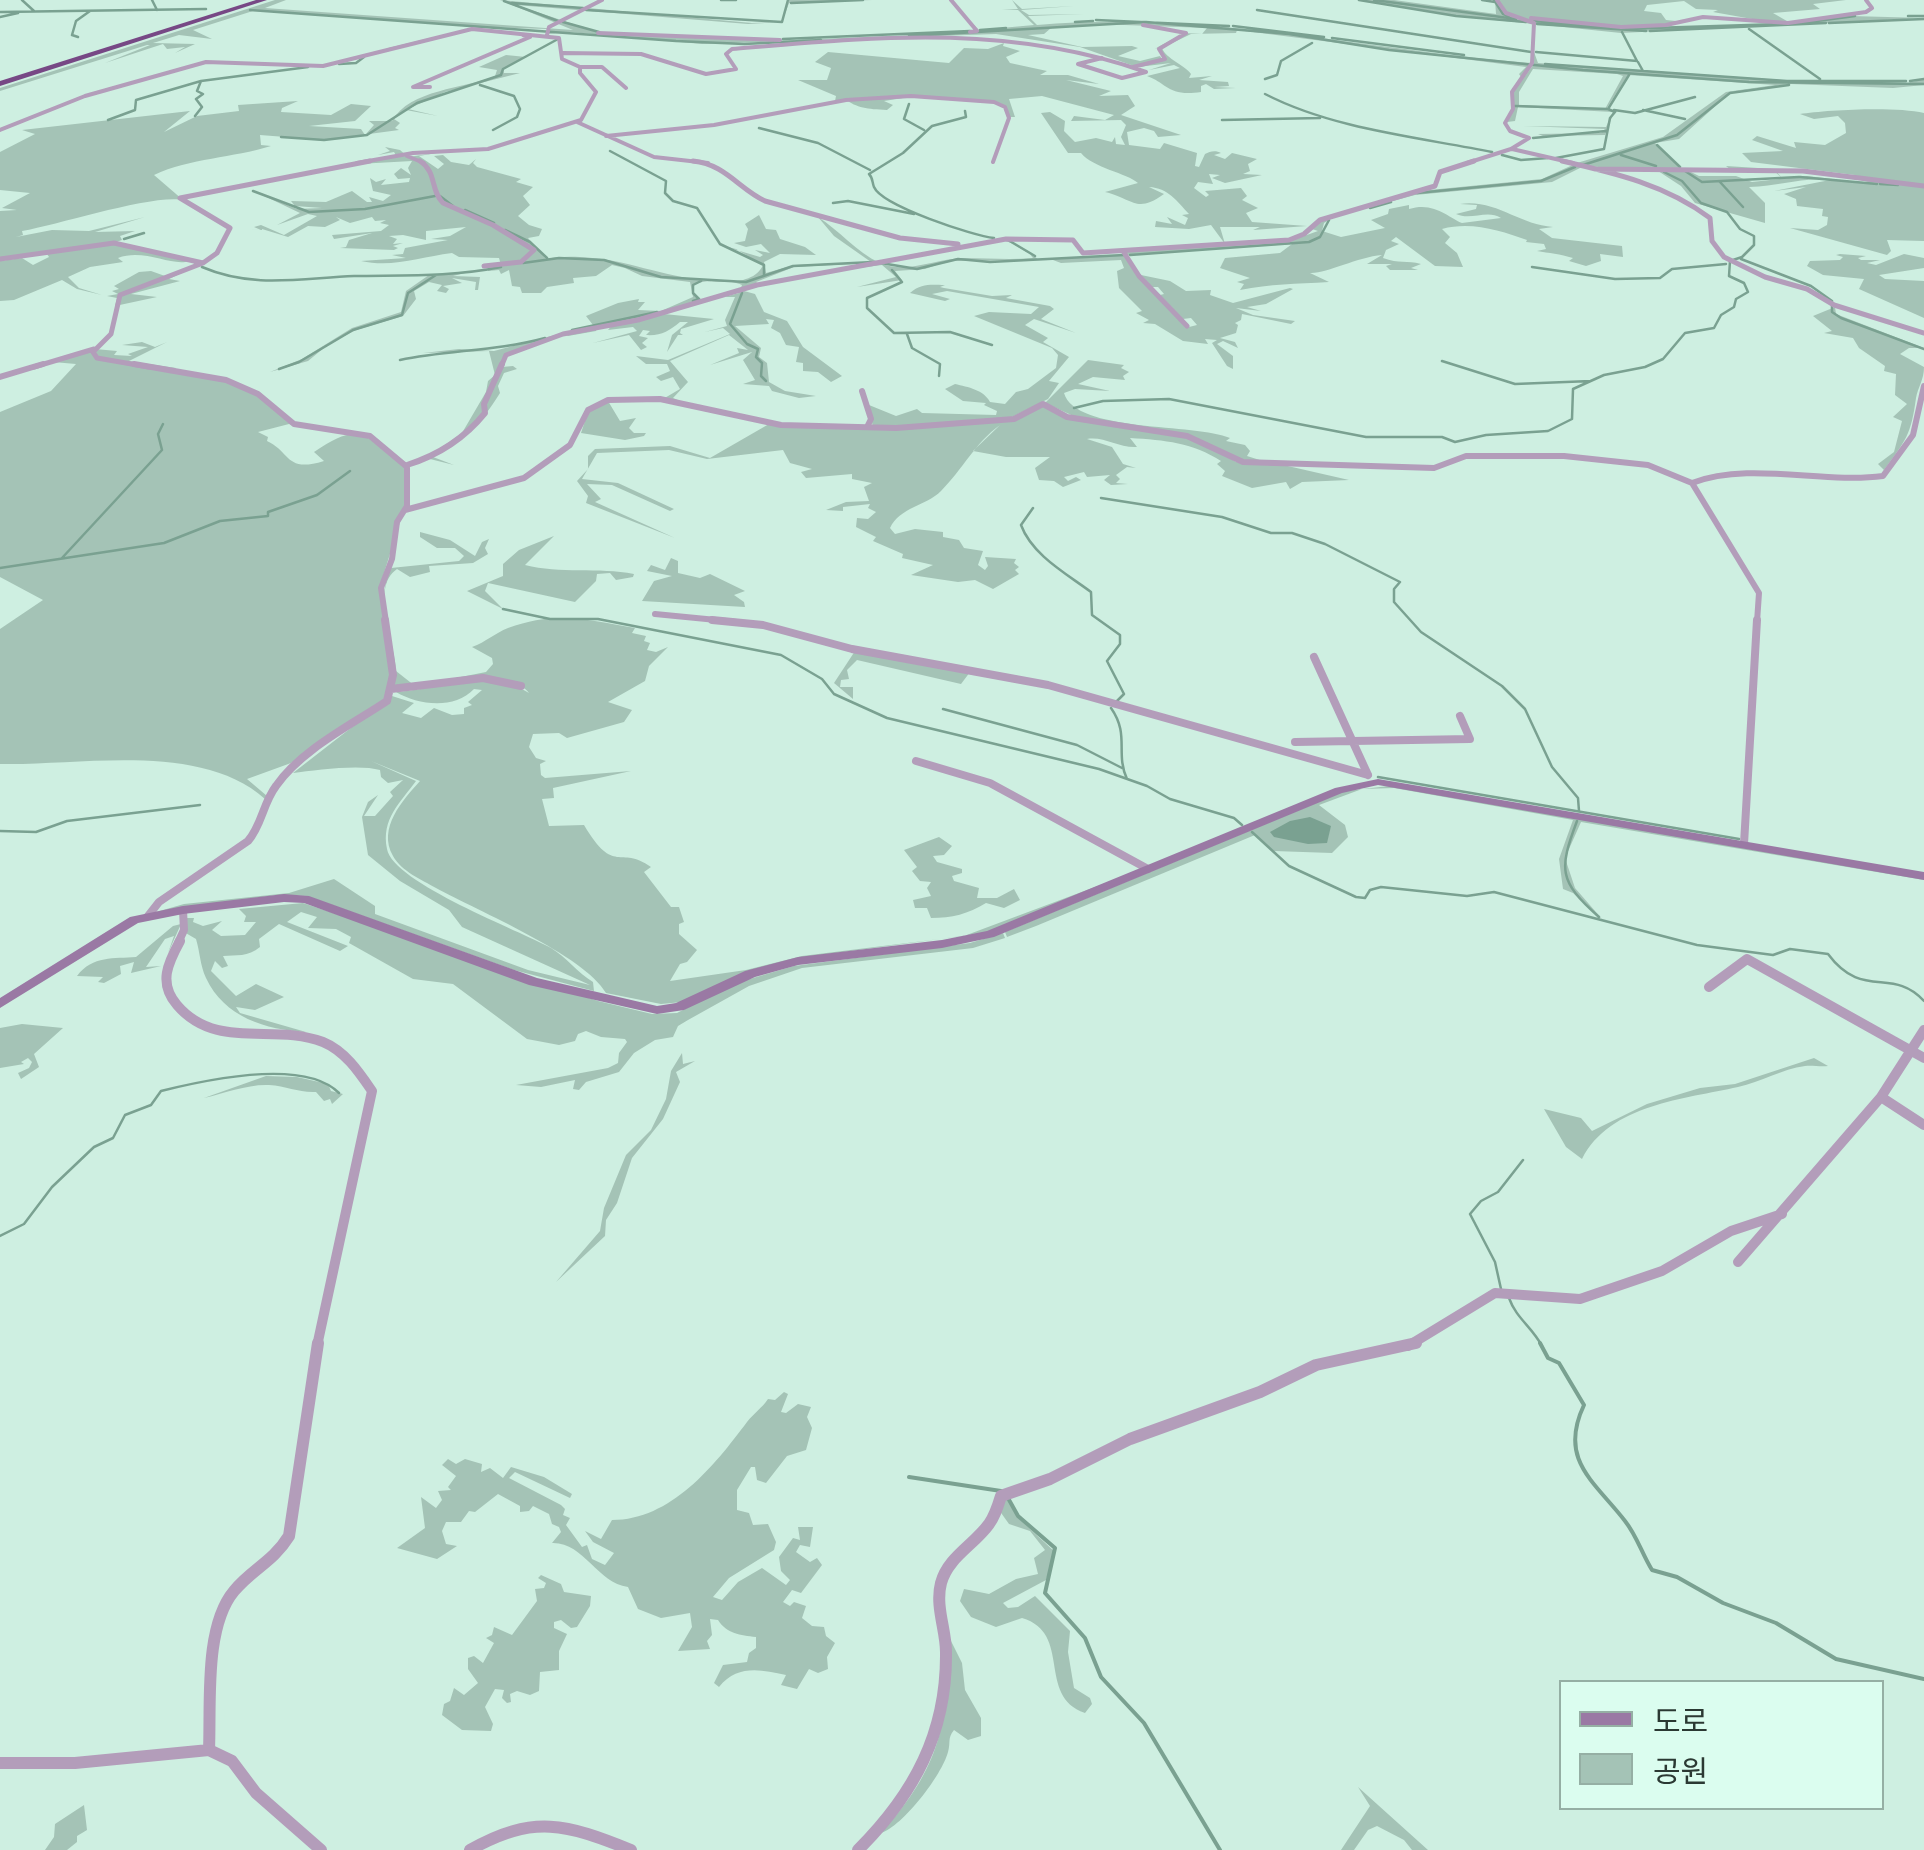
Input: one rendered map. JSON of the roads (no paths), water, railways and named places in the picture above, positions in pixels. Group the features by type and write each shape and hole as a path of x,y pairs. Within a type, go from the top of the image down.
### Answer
{"highway":[{"path":"0,81 249,0"},
{"path":"0,81 263,0"}],"main road":[{"path":"0,1004 114,931 148,916 305,899 534,982 656,1010 680,1006 750,974 798,960 979,937 1369,779 1924,876"}],"street":[{"path":"548,35 549,27 602,0"},
{"path":"598,33 742,41 977,31 952,0"},
{"path":"406,464 427,458 474,427 485,413 484,404 498,380 502,358 569,332 657,315 762,284 1010,238 1073,240 1083,254 1289,240 1304,234 1320,220 1430,188 1437,183 1440,172 1511,149 1529,138 1510,131 1506,123 1513,110 1512,92 1531,65 1534,23 1504,12 1497,0"},
{"path":"1514,16 1621,28 1682,23 1694,17 1788,23 1872,10 1866,0"},
{"path":"1133,68 1165,59 1158,50 1186,33 1143,25"},
{"path":"0,130 107,89 206,62 323,66 466,30 548,35 561,40 562,59 580,67 602,67 626,88"},
{"path":"430,87 413,87 530,36 511,32"},
{"path":"563,53 641,54 665,64 727,74 736,68 726,54 732,49 988,36 1061,44 1146,72 1122,78 1078,64 1102,58"},
{"path":"0,377 94,349 111,334 114,306 126,290 164,281 217,253 230,228 182,196 405,156 488,149 577,122 585,117 596,92 580,73 580,67"},
{"path":"606,136 725,124 846,100 916,96 994,102 1005,107 1010,118 993,162"},
{"path":"577,122 660,158 704,162 735,176 750,194 764,201 908,239 973,244"},
{"path":"1511,149 1564,158 1692,203 1713,223 1715,250 1731,260 1765,277 1808,289 1834,305 1924,333"},
{"path":"405,156 428,165 437,178 437,197 443,203 493,225 534,250 520,262 484,266"},
{"path":"1593,170 1803,171 1924,186"},
{"path":"0,259 114,243 203,263"},
{"path":"1124,251 1139,276 1187,326"},
{"path":"94,349 97,358"},
{"path":"72,358 97,358 226,380 258,394 294,424 365,433 406,464"},
{"path":"1692,483 1699,478 1729,474 1835,481 1882,476 1912,436 1924,386"},
{"path":"862,391 871,419 868,427"},
{"path":"405,510 524,478 570,445 588,410 608,400 651,398 771,424 868,427 1004,420 1043,404 1067,416 1187,436 1243,462 1434,468 1466,456 1564,456 1648,465 1692,483 1759,593 1744,844"},
{"path":"148,916 159,902 248,841 256,832 274,787 318,748 384,704 391,689 381,588 392,559 395,527 405,510 406,464"},
{"path":"655,614 764,624 852,649 1048,685 1369,779"},
{"path":"1314,657 1369,779"},
{"path":"391,689 483,678 521,686"},
{"path":"1295,742 1470,738 1460,716"},
{"path":"916,761 990,783 1148,870"},
{"path":"184,910 184,928 169,956 166,980 168,996 178,1008 217,1031 280,1032 322,1042 342,1054 372,1092 367,1100 352,1192 322,1313 289,1536 275,1558 236,1588 216,1620 209,1750"},
{"path":"1709,986 1747,959 1924,1058"},
{"path":"1738,1262 1880,1097 1924,1030"},
{"path":"1880,1097 1924,1125"},
{"path":"858,1850 901,1805 929,1755 941,1722 946,1680 941,1584 962,1551 988,1526 1002,1496 1050,1479 1130,1439 1260,1392 1316,1365 1384,1354 1418,1343 1495,1293 1580,1299 1662,1271 1731,1231 1782,1214"},
{"path":"0,1763 75,1763 209,1750 232,1761 256,1793 322,1850"},
{"path":"470,1850 508,1828 556,1823 632,1850"}],"waterway":[{"path":"22,0 34,11"},
{"path":"152,0 157,10"},
{"path":"721,0 736,0"},
{"path":"586,10 782,22 788,0"},
{"path":"791,3 863,0"},
{"path":"1359,0 1456,16 1526,22"},
{"path":"1374,0 1516,19"},
{"path":"1482,0 1495,2"},
{"path":"1494,0 1503,14 1509,16"},
{"path":"504,1 558,21"},
{"path":"512,3 583,8"},
{"path":"157,10 206,9"},
{"path":"0,12 157,10"},
{"path":"250,10 676,41 744,44 821,40"},
{"path":"1257,10 1531,52"},
{"path":"78,37 72,35 76,21 90,11"},
{"path":"0,17 18,13"},
{"path":"1794,24 1855,16"},
{"path":"1908,16 1924,16"},
{"path":"1829,23 1924,19"},
{"path":"1096,20 1144,22"},
{"path":"1075,22 1093,21"},
{"path":"1534,21 1620,29 1781,24"},
{"path":"563,22 599,32"},
{"path":"909,36 1144,22"},
{"path":"1144,22 1153,23"},
{"path":"1144,22 1153,23"},
{"path":"1153,23 1229,26"},
{"path":"1153,23 1289,34 1389,50 1583,70 1749,82 1924,84"},
{"path":"1650,31 1826,23"},
{"path":"1537,24 1646,31"},
{"path":"1233,26 1324,37"},
{"path":"980,30 1006,28"},
{"path":"1749,29 1820,79"},
{"path":"783,39 970,31"},
{"path":"1536,52 1637,61 1622,32"},
{"path":"1332,38 1464,55"},
{"path":"281,137 324,140 367,135 417,103 501,75 503,69 558,39"},
{"path":"1265,79 1277,75 1281,61 1312,43"},
{"path":"339,64 356,63 364,57"},
{"path":"1638,62 1643,71"},
{"path":"1545,64 1643,71"},
{"path":"201,81 308,67"},
{"path":"1643,71 1787,81 1906,81"},
{"path":"1608,109 1629,75"},
{"path":"1910,81 1924,79"},
{"path":"108,120 135,110 136,100 201,81"},
{"path":"195,116 202,107 196,99 203,94 197,91 201,81"},
{"path":"480,85 514,96 520,109 517,117 493,130"},
{"path":"1583,165 1677,135 1730,93 1789,85"},
{"path":"1265,94 1347,124 1492,152"},
{"path":"1645,110 1695,97"},
{"path":"909,104 904,119 924,130"},
{"path":"1515,106 1608,109"},
{"path":"1556,158 1604,149 1610,118 1615,112 1608,109"},
{"path":"1614,110 1645,110"},
{"path":"1645,110 1685,119"},
{"path":"965,111 966,117 932,126 903,153 869,174 874,187 893,203 949,226 994,238"},
{"path":"1222,120 1320,118"},
{"path":"759,128 818,143 870,170"},
{"path":"1533,138 1606,131"},
{"path":"1657,145 1680,167"},
{"path":"610,151 666,181 665,193 673,201 697,208 720,244 764,265 764,276"},
{"path":"1502,155 1521,160 1548,158"},
{"path":"1621,155 1656,166"},
{"path":"1417,193 1541,181 1575,167"},
{"path":"1685,171 1702,182 1799,177"},
{"path":"1591,381 1663,359 1685,333 1714,328 1721,315 1734,307 1736,299 1748,292 1744,283 1729,276 1730,261 1742,257 1754,245 1754,236 1740,229 1727,212 1701,203 1682,181 1664,172"},
{"path":"1800,177 1877,184"},
{"path":"1720,182 1743,207"},
{"path":"1880,184 1898,185"},
{"path":"253,191 309,212 365,209 435,196"},
{"path":"440,196 453,206"},
{"path":"833,203 848,201 914,214"},
{"path":"1370,208 1391,202"},
{"path":"465,210 494,223"},
{"path":"1130,255 1309,242 1320,237 1329,220"},
{"path":"505,230 530,242 547,258"},
{"path":"124,239 144,233"},
{"path":"1008,240 1035,256"},
{"path":"881,263 917,269 958,259 990,262 1124,255"},
{"path":"523,263 559,258 604,260 661,277 746,282 764,276"},
{"path":"1741,259 1811,286 1832,301"},
{"path":"764,276 793,266 873,262"},
{"path":"1532,267 1615,279 1660,278 1672,269 1726,264"},
{"path":"202,267 259,280 446,274 501,267"},
{"path":"892,270 902,282 867,298 867,308 894,333 950,332 992,345"},
{"path":"279,369 299,362 353,330 402,315 408,293 436,275"},
{"path":"693,301 699,299 693,293 693,285 701,281"},
{"path":"742,293 730,324 747,344 758,349 756,357 762,363 761,376 766,381"},
{"path":"1832,305 1832,312 1841,318 1924,349"},
{"path":"572,330 657,312"},
{"path":"907,334 912,348 940,364 939,376"},
{"path":"400,360 545,338"},
{"path":"1442,361 1515,384 1591,381"},
{"path":"1074,408 1103,401 1169,399 1366,437 1442,437 1455,442 1486,435 1548,431 1572,419 1573,389 1591,381"},
{"path":"62,558 162,450 158,434 163,424"},
{"path":"0,568 164,543 220,521 268,516 268,512 317,495 350,471"},
{"path":"1101,498 1222,517 1271,533 1292,533 1325,544 1400,582 1394,589 1394,602 1421,632 1502,686 1525,709 1552,767 1578,798 1579,811"},
{"path":"1033,508 1021,525 1026,536 1051,563 1091,592 1092,615 1120,635 1120,644 1107,661 1124,694 1116,702"},
{"path":"503,609 550,619 598,619 781,655 822,679 834,694 887,718 1127,779"},
{"path":"1111,708 1120,727 1127,779"},
{"path":"943,709 1077,745 1122,768"},
{"path":"1378,777 1739,839"},
{"path":"1127,779 1170,799 1234,818 1242,825"},
{"path":"0,831 36,832 67,821 200,805"},
{"path":"1577,821 1567,851 1566,874 1576,894 1599,917"},
{"path":"1252,832 1289,866 1356,897 1365,898 1370,890 1381,887 1467,896 1494,892 1697,945 1773,955 1790,949 1828,954 1853,976 1900,986 1924,1001"},
{"path":"0,1236 24,1224 52,1187 94,1147 113,1138 125,1115 151,1105 161,1091 227,1078 279,1074 323,1082 339,1093"},
{"path":"1501,1289 1495,1262 1470,1214 1481,1201 1498,1192 1523,1160"},
{"path":"1509,1298 1542,1346"},
{"path":"1540,1343 1548,1358 1559,1363 1584,1405 1575,1441 1583,1469 1629,1527 1652,1570 1677,1577 1723,1603 1776,1623 1836,1659 1924,1679"},
{"path":"909,1477 1001,1491"},
{"path":"1008,1498 1018,1516 1055,1548 1045,1593 1085,1638 1101,1677 1144,1723 1220,1850"}]}
